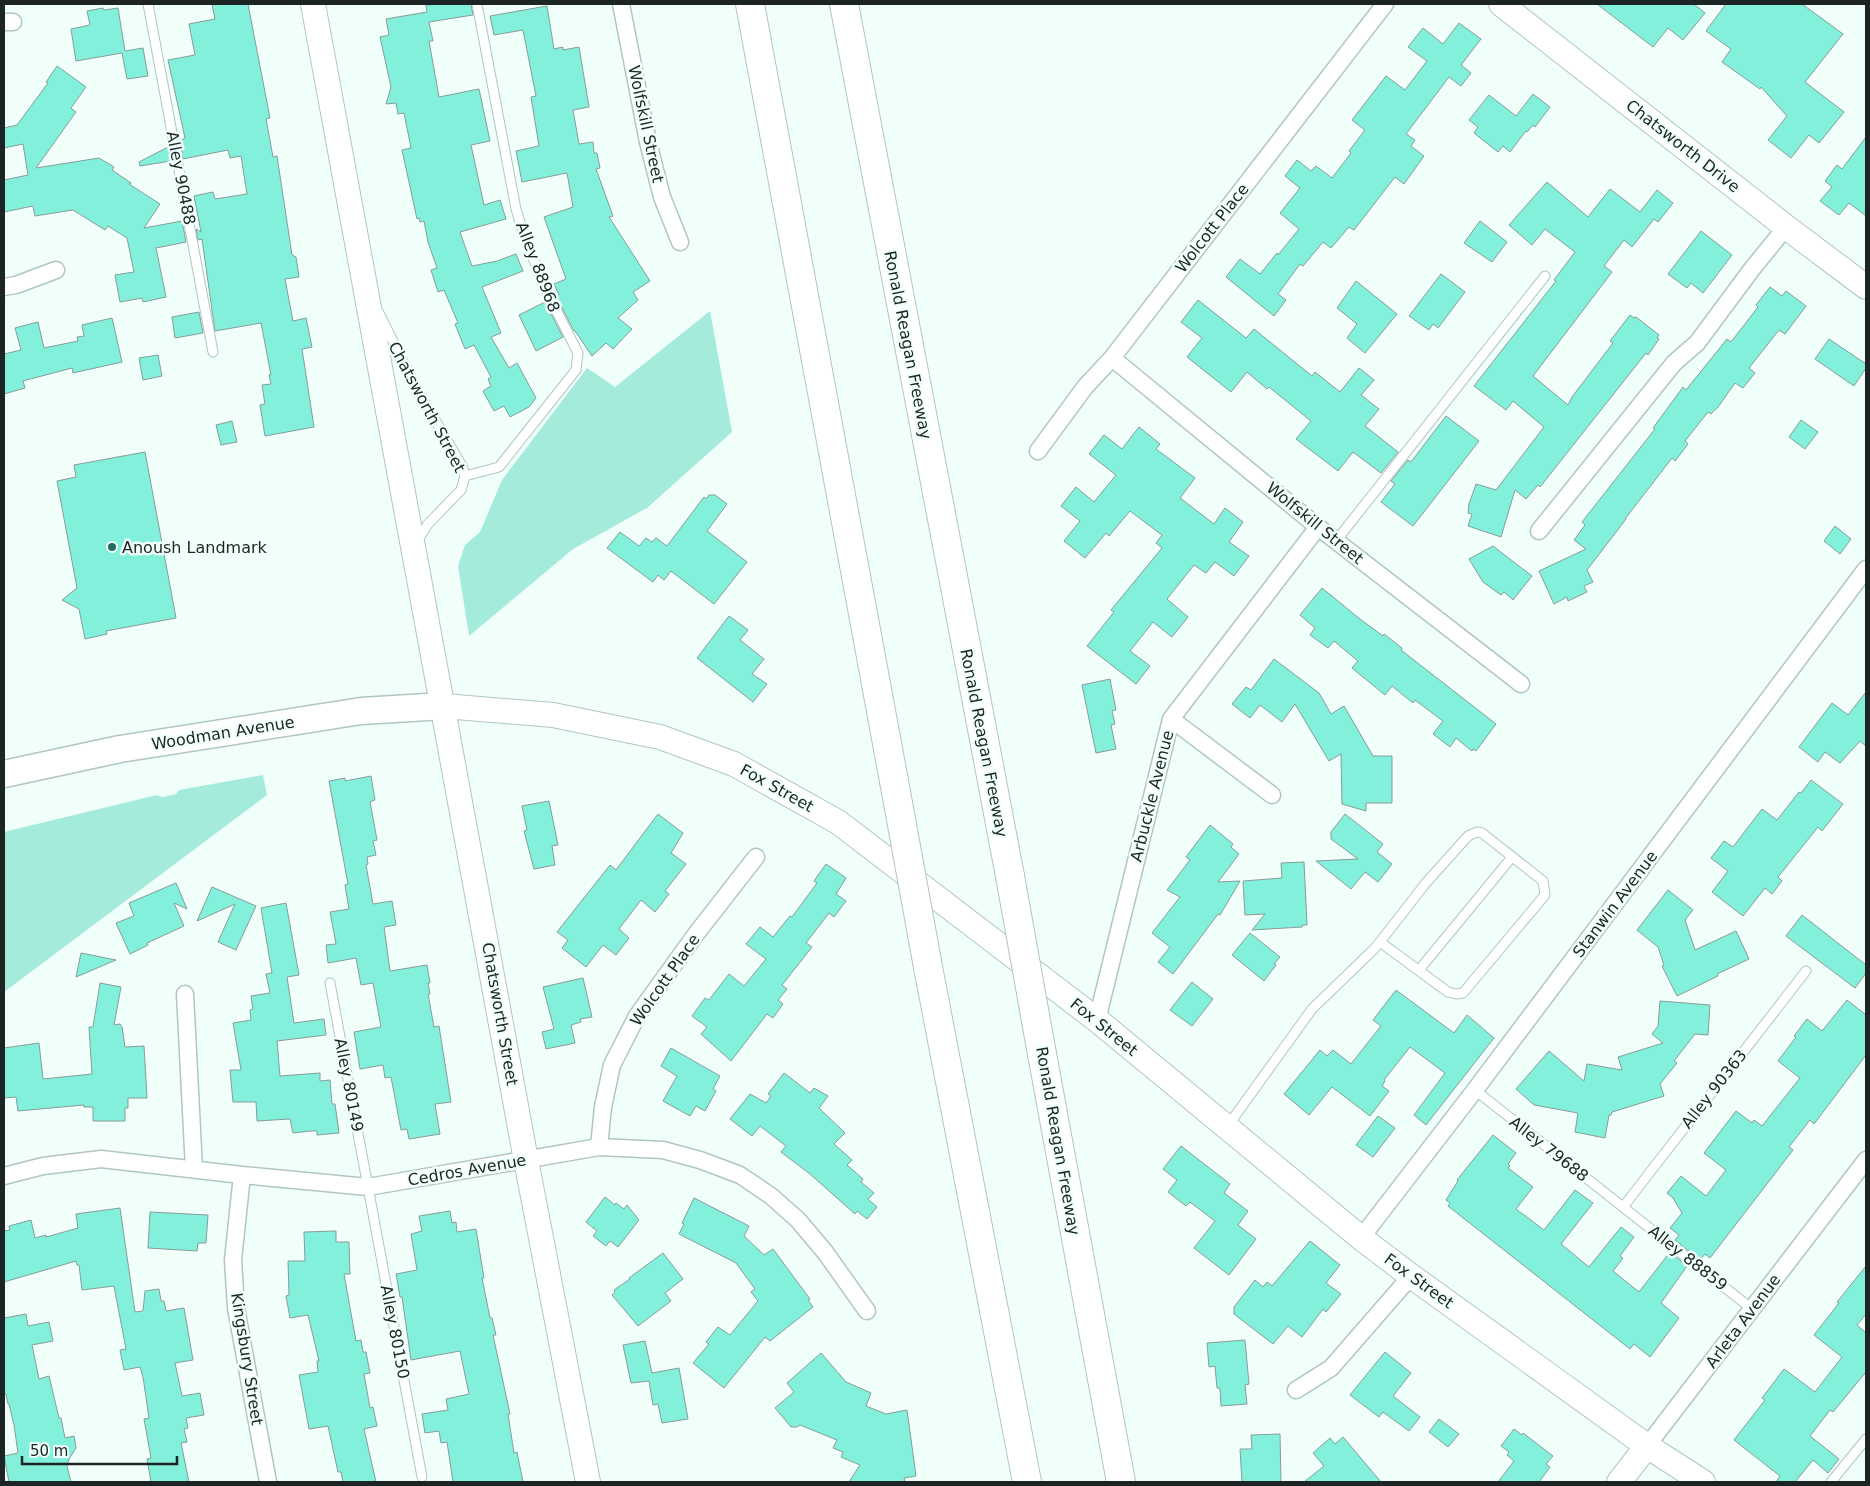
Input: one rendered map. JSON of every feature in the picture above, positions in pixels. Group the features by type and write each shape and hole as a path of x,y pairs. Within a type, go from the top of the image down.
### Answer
{"highway":[{"path":"750,4 928,967 1027,1482"},
{"name":"Ronald Reagan Freeway","path":"844,4 1010,876 1121,1482"}],"main road":[{"name":"Chatsworth Street","path":"313,4 444,706 526,1160 588,1482"},
{"name":"Chatsworth Drive","path":"1501,4 1786,227 1866,287"},
{"name":"Woodman Avenue","path":"4,774 120,749 360,711 444,706"},
{"name":"Fox Street","path":"444,706 553,715 660,737 734,764 838,822 1097,1020 1361,1238 1647,1446 1703,1482"},
{"name":"Arleta Avenue","path":"1619,1482 1647,1446"}],"street":[{"name":"Wolfskill Street","path":"621,4 648,142 662,198 680,242"},
{"name":"Wolcott Place","path":"1038,451 1085,387 1112,358 1384,4"},
{"path":"1539,532 1674,363 1697,343 1786,227"},
{"path":"4,287 16,285 56,270"},
{"name":"Wolfskill Street","path":"1112,358 1318,527 1521,684"},
{"name":"Arbuckle Avenue","path":"1097,1020 1171,719 1318,527"},
{"name":"Stanwin Avenue","path":"1361,1238 1475,1090 1866,569"},
{"path":"1171,719 1272,795"},
{"name":"Wolcott Place","path":"599,1148 603,1107 612,1065 637,1016 696,934 756,857"},
{"path":"185,994 194,1169"},
{"name":"Cedros Avenue","path":"4,1176 43,1166 101,1159 368,1187 599,1148 663,1150 740,1175 771,1196 798,1220 825,1252 867,1311"},
{"name":"Arleta Avenue","path":"1647,1446 1866,1160"},
{"name":"Kingsbury Street","path":"242,1175 234,1260 236,1308 268,1482"},
{"path":"1296,1390 1331,1368 1411,1276"}],"lane":[{"name":"Alley 90488","path":"148,4 213,352"},
{"name":"Alley 88968","path":"465,476 499,467 576,370 578,353 545,288 516,209 476,4"},
{"path":"1336,541 1545,276"},
{"name":"Chatsworth Street","path":"366,286 415,386 462,466 465,476 461,490 428,524 414,545"},
{"path":"1227,1127 1312,1009 1380,942 1425,884 1468,836 1477,832 1482,833 1543,881 1545,895 1463,993 1448,992 1380,942"},
{"path":"1419,970 1512,857"},
{"name":"Alley 90363","path":"1623,1207 1806,971"},
{"name":"Alley 80149","path":"330,983 368,1187"},
{"name":"Alley 79688","path":"1475,1090 1623,1207"},
{"name":"Alley 80150","path":"368,1187 422,1477"},
{"name":"Alley 88859","path":"1623,1207 1752,1309"},
{"path":"1831,1482 1866,1439"}],"green space":[{"path":"710,311 732,432 647,508 573,549 469,636 458,566 465,545 480,532 502,480 587,368 615,387"},
{"path":"263,775 267,795 4,992 4,832 157,795 162,797 176,794 179,790"}],"building":[{"path":"212,4 248,4 270,118 266,119 273,157 277,156 292,255 296,257 299,277 285,279 293,321 306,318 312,347 302,349 314,427 265,436 260,405 265,404 262,385 271,384 269,375 271,375 261,323 215,331 202,239 198,240 196,229 201,232 194,196 213,192 215,199 247,194 241,156 230,158 228,150 183,159 180,141 185,138 168,60 195,55 189,24 215,19"},
{"path":"471,4 473,15 429,22 433,41 429,41 439,97 479,89 490,141 471,145 484,205 500,200 506,219 460,232 472,266 497,261 516,254 523,271 482,287 501,333 491,337 509,368 517,363 536,398 529,407 510,417 504,406 494,411 483,391 491,386 488,379 491,377 474,345 465,349 455,324 458,323 444,290 438,292 431,270 437,268 428,242 424,221 420,222 419,218 417,219 402,150 411,148 404,113 398,114 396,103 386,104 391,87 380,37 389,35 386,19 427,12 426,5"},
{"path":"1597,4 1694,4 1705,13 1683,40 1668,28 1653,47"},
{"path":"1726,4 1802,4 1843,34 1805,82 1844,112 1819,143 1809,135 1791,158 1768,140 1787,116 1761,87 1760,89 1722,62 1731,49 1706,31"},
{"path":"547,6 554,49 563,47 563,50 579,47 589,107 573,110 579,144 593,142 594,153 597,153 600,168 596,169 613,216 609,217 650,281 633,292 638,300 618,318 632,329 613,349 606,343 592,356 574,331 556,296 559,295 554,284 566,279 544,217 573,207 567,173 522,182 516,151 539,146 531,97 536,96 523,30 494,35 490,16"},
{"path":"103,8 104,10 118,8 125,51 143,48 148,76 127,79 122,53 76,61 71,29 90,25 87,11"},
{"path":"1459,23 1481,39 1461,65 1471,73 1461,86 1449,77 1406,134 1415,140 1411,146 1424,156 1404,184 1395,177 1354,230 1349,227 1331,248 1323,242 1303,266 1300,264 1278,294 1286,300 1274,316 1226,277 1240,259 1260,274 1299,229 1280,213 1300,188 1285,176 1297,160 1311,171 1316,166 1332,178 1365,130 1352,120 1386,76 1405,90 1427,61 1408,47 1423,28 1443,44"},
{"path":"57,66 86,87 71,108 76,112 36,168 99,158 114,167 112,170 131,183 129,184 160,204 144,228 182,221 186,242 156,248 166,297 143,302 142,298 120,302 115,275 134,272 127,238 108,226 105,230 73,210 35,216 33,206 4,212 4,180 28,175 23,144 4,148 4,128 17,125 48,83 46,82"},
{"path":"1533,94 1550,107 1535,127 1533,125 1526,131 1510,152 1503,146 1498,152 1474,133 1478,127 1469,120 1489,95 1516,116"},
{"path":"1866,137 1866,216 1849,203 1839,215 1820,201 1832,187 1825,181 1837,165 1842,169"},
{"path":"168,147 171,161 140,166 139,162"},
{"path":"1547,182 1588,217 1610,189 1640,212 1657,190 1673,203 1658,222 1654,219 1632,247 1624,240 1604,266 1612,272 1533,376 1568,405 1613,343 1610,341 1630,315 1634,318 1636,317 1659,335 1657,338 1659,339 1540,487 1538,485 1526,499 1515,490 1501,537 1468,526 1472,514 1468,513 1469,504 1476,484 1496,490 1544,427 1513,401 1506,410 1474,386 1556,281 1554,280 1575,252 1545,229 1532,245 1509,225"},
{"path":"1480,221 1507,242 1492,262 1464,243"},
{"path":"1701,231 1732,255 1703,293 1691,283 1687,288 1668,274"},
{"path":"1441,274 1465,292 1438,328 1433,324 1429,330 1409,316"},
{"path":"1356,281 1397,314 1365,353 1347,338 1357,324 1337,308"},
{"path":"1770,287 1782,296 1786,291 1806,306 1785,334 1779,330 1749,368 1755,373 1743,388 1735,383 1718,407 1711,414 1708,412 1685,441 1688,444 1675,461 1672,458 1625,519 1587,570 1593,582 1584,586 1587,592 1568,601 1567,597 1554,604 1539,571 1586,549 1574,540 1585,525 1582,522 1655,429 1653,428 1683,387 1686,390 1727,339 1731,342 1758,307 1756,305"},
{"path":"1198,300 1246,338 1254,329 1312,376 1315,372 1340,392 1359,368 1374,380 1361,395 1379,409 1365,426 1398,452 1381,473 1353,452 1338,471 1296,439 1311,421 1269,387 1267,389 1247,372 1231,392 1187,357 1202,338 1181,322"},
{"path":"545,302 563,337 536,351 519,315"},
{"path":"199,312 203,333 175,338 172,317"},
{"path":"112,318 122,362 73,373 72,368 23,381 25,388 4,394 4,354 21,350 15,328 38,322 44,348 78,341 77,337 84,336 82,325"},
{"path":"1829,339 1866,364 1866,368 1854,386 1815,359"},
{"path":"158,355 162,376 143,380 139,358"},
{"path":"1446,416 1479,441 1413,526 1381,502 1395,484 1391,481 1408,460 1411,462"},
{"path":"1801,420 1818,432 1805,449 1789,437"},
{"path":"232,421 237,442 221,445 216,425"},
{"path":"1139,427 1160,444 1156,449 1195,478 1180,498 1214,524 1225,508 1243,522 1229,542 1249,556 1234,576 1215,562 1206,573 1194,565 1167,599 1188,617 1172,637 1153,622 1130,651 1150,666 1136,684 1087,646 1114,612 1111,610 1162,548 1156,543 1162,535 1130,511 1109,536 1106,533 1085,558 1064,541 1080,521 1061,506 1076,487 1094,502 1116,475 1089,454 1104,435 1122,449"},
{"name":"Anoush Landmark","path":"145,452 176,618 106,631 107,634 85,639 79,609 62,600 77,588 57,481 76,477 74,465"},
{"path":"709,495 715,495 727,504 707,531 747,562 714,604 671,571 664,580 658,575 653,582 607,548 620,532 639,546 646,538 652,542 656,538 667,546 704,497 706,499"},
{"path":"1835,526 1851,539 1840,554 1824,541"},
{"path":"1493,546 1532,576 1513,600 1504,592 1501,595 1483,582 1469,559"},
{"path":"1322,588 1360,619 1402,648 1401,650 1496,724 1476,751 1473,749 1472,751 1456,738 1450,747 1433,734 1443,721 1415,700 1413,703 1392,686 1385,695 1352,668 1358,661 1334,641 1328,648 1310,635 1315,628 1300,615"},
{"path":"729,616 748,630 740,640 764,659 752,674 767,684 753,702 697,658"},
{"path":"1274,659 1319,693 1331,714 1344,706 1373,756 1392,756 1392,803 1366,803 1366,811 1342,804 1341,754 1329,761 1295,704 1282,722 1260,705 1250,718 1232,704 1246,687 1251,690"},
{"path":"1110,679 1116,710 1112,711 1115,724 1111,725 1116,749 1096,753 1082,685"},
{"path":"1866,692 1866,746 1860,741 1840,763 1825,752 1818,762 1799,747 1832,703 1848,715"},
{"path":"371,776 375,800 370,802 377,840 373,841 376,855 367,857 368,864 366,865 373,904 392,901 396,925 384,927 390,971 427,965 430,983 428,983 430,994 428,994 434,1027 439,1026 451,1102 435,1104 440,1134 409,1139 407,1129 401,1130 391,1077 385,1078 383,1065 360,1069 354,1032 381,1027 373,983 361,985 356,958 328,963 326,945 336,944 330,912 349,909 345,885 348,884 329,781 345,778 345,781"},
{"path":"1811,780 1843,804 1822,831 1818,827 1778,877 1782,881 1772,894 1765,888 1743,916 1712,892 1728,871 1711,858 1724,841 1733,847 1762,809 1777,820"},
{"path":"549,801 558,845 552,846 555,865 534,869 524,831 527,830 522,806"},
{"path":"658,814 683,833 671,853 686,864 665,891 669,894 655,912 641,900 619,929 629,938 616,955 603,945 586,967 562,948 568,940 557,932 610,865 616,870"},
{"path":"1345,814 1383,844 1377,852 1392,864 1378,882 1365,872 1351,889 1316,861 1358,859 1331,839 1331,832"},
{"path":"1210,825 1233,844 1231,847 1239,854 1218,882 1240,881 1220,915 1218,914 1173,974 1158,962 1170,947 1152,933 1180,897 1167,890 1190,860 1186,857"},
{"path":"1304,862 1307,925 1302,925 1302,927 1252,930 1265,914 1245,915 1243,881 1282,878 1281,863"},
{"path":"826,864 846,878 836,894 846,901 834,917 829,913 806,943 812,947 782,985 787,989 778,1000 783,1004 773,1018 767,1014 731,1061 701,1034 707,1027 692,1016 705,998 709,1000 729,974 744,986 766,959 746,944 760,927 773,937 790,916 792,917 817,883 814,881"},
{"path":"176,883 187,909 174,903 184,926 147,943 148,945 130,954 116,923 134,916 129,903"},
{"path":"212,887 256,906 236,950 218,942 235,904 197,921"},
{"path":"1668,890 1693,910 1685,920 1695,950 1736,931 1749,959 1677,996 1662,966 1664,965 1658,947 1637,930"},
{"path":"286,903 299,975 287,977 294,1023 324,1019 326,1035 277,1041 280,1076 320,1073 320,1081 330,1080 332,1104 335,1104 339,1133 317,1135 317,1131 310,1131 293,1133 290,1119 257,1121 256,1102 233,1102 230,1070 241,1070 233,1023 251,1020 250,1010 253,1009 251,996 270,993 266,974 272,973 261,908"},
{"path":"1802,915 1866,965 1866,973 1855,988 1786,936"},
{"path":"1250,933 1280,957 1264,981 1232,955"},
{"path":"81,953 116,960 76,977"},
{"path":"583,978 592,1017 580,1019 581,1022 571,1025 575,1043 546,1049 542,1032 554,1029 543,987"},
{"path":"1192,982 1213,999 1192,1026 1170,1010"},
{"path":"100,983 121,987 114,1025 120,1024 122,1027 125,1047 144,1046 147,1098 128,1098 128,1108 125,1108 125,1121 93,1121 93,1107 84,1107 84,1105 18,1111 16,1097 4,1098 4,1048 39,1043 43,1079 92,1074 89,1027 93,1027"},
{"path":"1396,990 1454,1033 1467,1015 1494,1038 1426,1125 1414,1115 1445,1073 1410,1047 1384,1080 1382,1086 1389,1091 1370,1116 1332,1087 1309,1115 1284,1094 1320,1050 1327,1056 1333,1050 1351,1064 1381,1026 1373,1020"},
{"path":"1847,1000 1866,1015 1866,1055 1814,1124 1810,1120 1789,1147 1793,1150 1710,1258 1705,1254 1700,1260 1675,1240 1679,1235 1670,1228 1682,1213 1673,1198 1667,1193 1681,1176 1706,1196 1726,1170 1704,1153 1736,1111 1752,1123 1754,1120 1762,1126 1800,1078 1778,1061 1796,1037 1794,1036 1807,1019 1822,1031"},
{"path":"1660,1001 1710,1005 1708,1035 1695,1034 1674,1061 1677,1063 1660,1084 1664,1096 1612,1112 1609,1115 1605,1138 1575,1132 1578,1113 1534,1105 1516,1089 1549,1051 1584,1081 1587,1064 1622,1070 1618,1057 1663,1043 1652,1034 1658,1026"},
{"path":"671,1048 720,1076 713,1089 716,1091 705,1111 696,1106 690,1116 663,1101 677,1076 661,1066"},
{"path":"784,1073 810,1093 814,1088 828,1096 819,1108 845,1133 834,1144 852,1160 847,1165 863,1179 861,1182 874,1193 868,1199 877,1207 867,1219 857,1211 855,1214 810,1174 781,1152 786,1146 760,1126 752,1136 730,1119 750,1094 766,1103 771,1096 768,1094"},
{"path":"1378,1116 1395,1128 1373,1157 1356,1145"},
{"path":"1493,1135 1516,1153 1508,1164 1510,1166 1508,1168 1533,1187 1516,1209 1544,1230 1575,1190 1593,1203 1561,1244 1589,1267 1621,1227 1634,1237 1620,1256 1623,1258 1613,1271 1639,1292 1670,1252 1687,1266 1661,1303 1679,1318 1650,1357 1634,1344 1630,1349 1448,1206 1450,1203 1446,1200 1457,1180"},
{"path":"1181,1146 1230,1184 1224,1193 1248,1211 1238,1225 1256,1239 1229,1275 1194,1248 1215,1221 1190,1202 1186,1206 1168,1192 1177,1180 1163,1169"},
{"path":"605,1197 624,1209 627,1205 639,1220 618,1247 610,1241 606,1246 593,1236 597,1231 586,1222"},
{"path":"694,1198 749,1226 744,1236 764,1255 773,1249 810,1299 808,1300 813,1307 770,1341 765,1337 724,1388 693,1363 709,1344 706,1342 718,1327 730,1335 758,1301 751,1292 755,1289 736,1263 679,1234"},
{"path":"120,1208 135,1312 143,1311 145,1291 159,1289 161,1301 164,1301 166,1311 184,1308 193,1360 175,1363 182,1396 200,1393 204,1415 186,1418 188,1428 184,1429 187,1442 181,1443 189,1482 151,1482 147,1459 151,1458 144,1419 149,1418 143,1377 140,1367 124,1370 120,1350 126,1349 114,1286 82,1290 79,1265 77,1265 76,1261 4,1282 4,1231 10,1230 9,1226 31,1220 35,1238 46,1235 46,1237 78,1228 76,1214"},
{"path":"450,1211 452,1223 456,1222 457,1232 476,1229 484,1278 482,1278 490,1318 492,1318 496,1335 493,1335 510,1414 508,1414 514,1453 517,1452 523,1482 453,1482 447,1442 441,1443 439,1431 425,1433 422,1414 448,1410 446,1399 469,1394 460,1351 411,1360 402,1297 400,1297 396,1274 417,1270 411,1234 422,1231 419,1216"},
{"path":"150,1212 208,1215 206,1243 198,1243 197,1251 148,1248"},
{"path":"336,1231 336,1242 349,1242 350,1274 344,1274 356,1341 361,1340 363,1352 366,1352 370,1373 364,1374 370,1408 373,1407 377,1426 364,1429 376,1482 343,1482 341,1472 338,1472 328,1426 309,1429 299,1375 318,1372 317,1361 319,1361 308,1315 290,1318 286,1296 289,1295 288,1261 305,1261 304,1232"},
{"path":"1310,1241 1340,1265 1326,1283 1341,1294 1326,1312 1323,1309 1302,1337 1288,1326 1273,1344 1234,1314 1234,1307 1255,1280 1263,1287 1267,1282 1272,1286"},
{"path":"663,1253 683,1279 665,1293 671,1301 638,1326 612,1295 615,1292 614,1290"},
{"path":"1866,1266 1866,1314 1857,1325 1866,1333 1866,1372 1833,1412 1830,1410 1810,1436 1839,1459 1828,1473 1813,1460 1795,1482 1776,1482 1780,1476 1734,1440 1765,1400 1762,1398 1784,1369 1815,1392 1842,1357 1814,1335"},
{"path":"26,1314 28,1326 49,1322 53,1341 32,1345 39,1379 49,1376 65,1438 74,1436 76,1448 67,1466 71,1482 9,1482 4,1456 18,1453 14,1425 6,1394 4,1394 4,1318"},
{"path":"1245,1340 1249,1384 1245,1385 1247,1404 1221,1406 1220,1388 1217,1388 1215,1366 1209,1367 1207,1343"},
{"path":"645,1341 652,1373 679,1368 688,1419 662,1423 658,1404 653,1405 649,1381 631,1383 623,1345"},
{"path":"1385,1352 1411,1373 1393,1396 1420,1417 1409,1431 1383,1412 1379,1417 1350,1395"},
{"path":"821,1353 846,1382 871,1393 866,1406 886,1414 907,1410 916,1476 904,1478 905,1482 849,1482 860,1465 841,1457 843,1452 833,1448 837,1440 800,1425 791,1427 775,1408 794,1392 787,1383"},
{"path":"1439,1419 1459,1434 1448,1447 1429,1432"},
{"path":"1514,1429 1522,1435 1523,1433 1553,1456 1546,1464 1550,1467 1539,1482 1498,1482 1514,1461 1507,1455 1509,1452 1501,1446"},
{"path":"1280,1434 1281,1482 1242,1482 1240,1449 1252,1449 1251,1435"},
{"path":"1343,1437 1381,1482 1304,1482 1324,1466 1313,1453 1330,1438 1335,1444"}],"place":[{"name":"Anoush Landmark","path":"112,547"}]}
